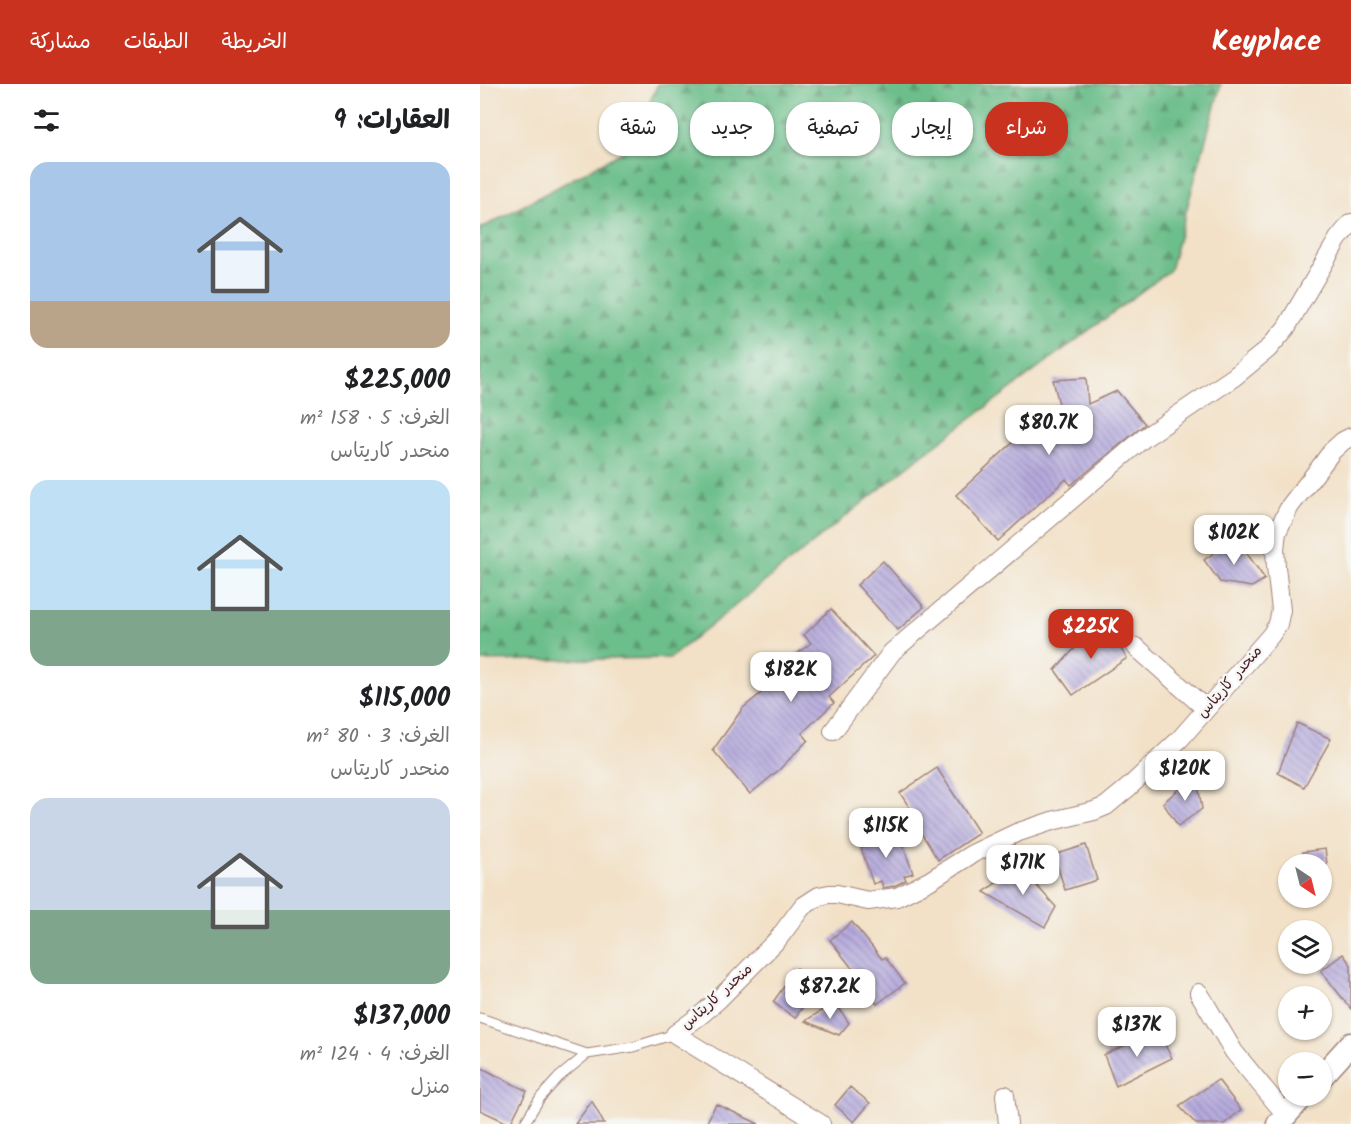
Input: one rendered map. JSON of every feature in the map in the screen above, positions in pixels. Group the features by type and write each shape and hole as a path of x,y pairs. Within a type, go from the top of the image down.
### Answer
{"street":[{"path":"833,731 892,652 1144,438 1227,382 1268,349 1286,328 1338,239 1351,223"},
{"name":"منحدر كاريتاس","path":"675,1034 702,1014 737,982 778,939 802,907 819,897 837,894 868,901 897,897 972,854 1016,833 1052,821 1094,812 1106,806 1129,787 1190,728 1278,624 1281,610 1275,549 1277,532 1290,506 1326,458 1343,441 1351,437"},
{"path":"1136,646 1206,709"},
{"path":"1199,993 1234,1052 1282,1119 1294,1106"},
{"path":"675,1034 821,1124"},
{"path":"1332,1065 1351,1044"},
{"path":"1005,1095 1008,1124"}],"lane":[{"path":"480,1018 587,1054 633,1047 675,1034"},
{"path":"524,1124 540,1098 559,1077 587,1054"}],"green space":[{"path":"658,84 1221,84 1170,270 922,455 670,658 480,661 480,229 615,156 678,156 678,102 650,102"}],"building":[{"path":"1086,378 1088,404 1117,391 1145,424 1071,485 1066,479 998,541 956,495 1019,437 1062,416 1053,380"},
{"path":"1236,538 1265,579 1252,587 1220,582 1204,560"},
{"path":"883,561 924,607 898,630 857,585"},
{"path":"831,609 874,656 829,697 834,703 802,733 808,740 779,770 750,794 713,750 743,708 776,681 771,674 811,643 804,635"},
{"path":"1105,624 1127,658 1073,695 1055,670 1086,636"},
{"path":"1297,723 1331,739 1304,787 1278,773"},
{"path":"937,768 979,833 938,860 918,828 922,827 900,793"},
{"path":"1196,774 1202,809 1178,826 1163,803"},
{"path":"889,826 893,838 899,835 913,873 904,876 906,880 894,886 883,888 881,881 873,884 861,848 871,844 868,834"},
{"path":"1086,845 1097,880 1065,890 1054,855"},
{"path":"1325,849 1326,854 1303,854 1303,852"},
{"path":"1019,866 1056,907 1045,927 984,892"},
{"path":"852,922 882,959 885,957 905,983 877,1004 830,940"},
{"path":"1343,954 1351,965 1351,1009 1323,974 1332,974 1332,962"},
{"path":"797,968 819,983 795,1018 773,1002"},
{"path":"835,1002 849,1023 839,1035 805,1021"},
{"path":"1157,1031 1172,1058 1116,1086 1104,1055"},
{"path":"480,1067 527,1091 510,1124 480,1110"},
{"path":"1218,1080 1241,1110 1224,1124 1196,1124 1179,1106"},
{"path":"850,1087 870,1103 854,1122 835,1105"},
{"path":"592,1101 604,1124 575,1124"},
{"path":"716,1104 759,1124 706,1124"}]}
